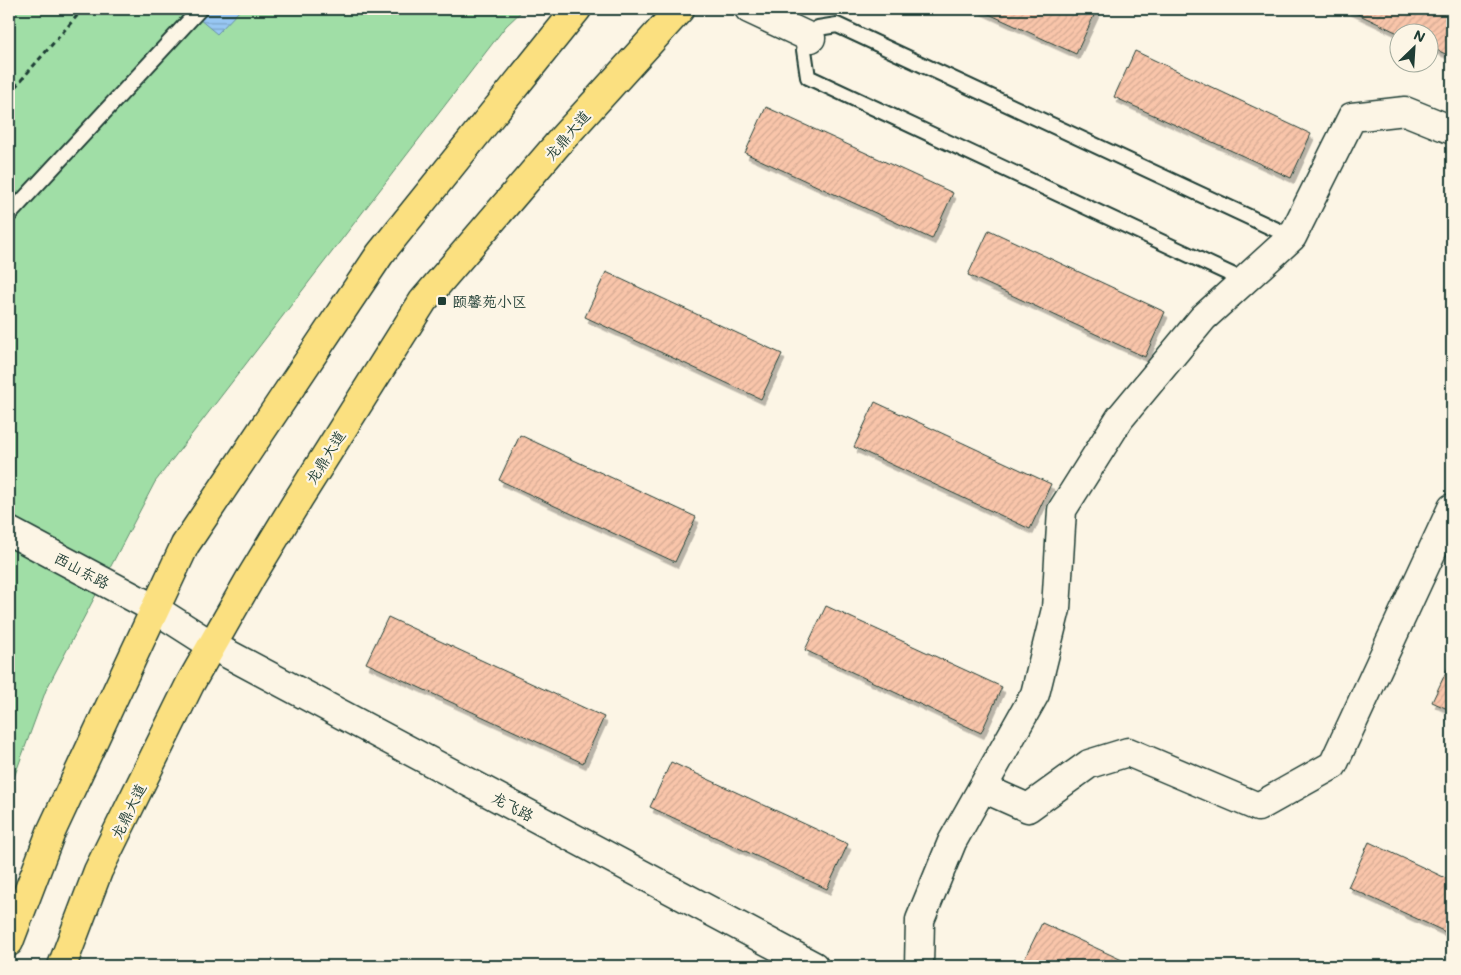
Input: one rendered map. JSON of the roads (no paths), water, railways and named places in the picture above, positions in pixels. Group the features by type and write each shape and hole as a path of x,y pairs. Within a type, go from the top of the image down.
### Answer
{"main road":[{"path":"9,942 51,832 185,545 380,254 577,9"},
{"name":"龙鼎大道","path":"62,966 98,871 190,684 299,498 423,301 562,140 680,9"}],"street":[{"path":"749,9 811,38"},
{"path":"920,966 920,920 952,842 1035,694 1056,609 1062,510 1120,418 1203,318 1292,237 1352,117 1405,111 1452,130"},
{"path":"983,788 1028,808 1089,764 1128,752 1258,807 1333,765 1452,508"},
{"name":"西山东路","path":"9,531 155,609 213,646"},
{"name":"龙飞路","path":"213,646 814,966"}],"lane":[{"path":"9,215 200,9"},
{"path":"1245,281 808,77 804,50 818,28 837,25 1292,237"}],"water":[{"path":"187,9 241,9 217,34"}],"place":[{"name":"颐馨苑小区","path":"442,301"}]}
